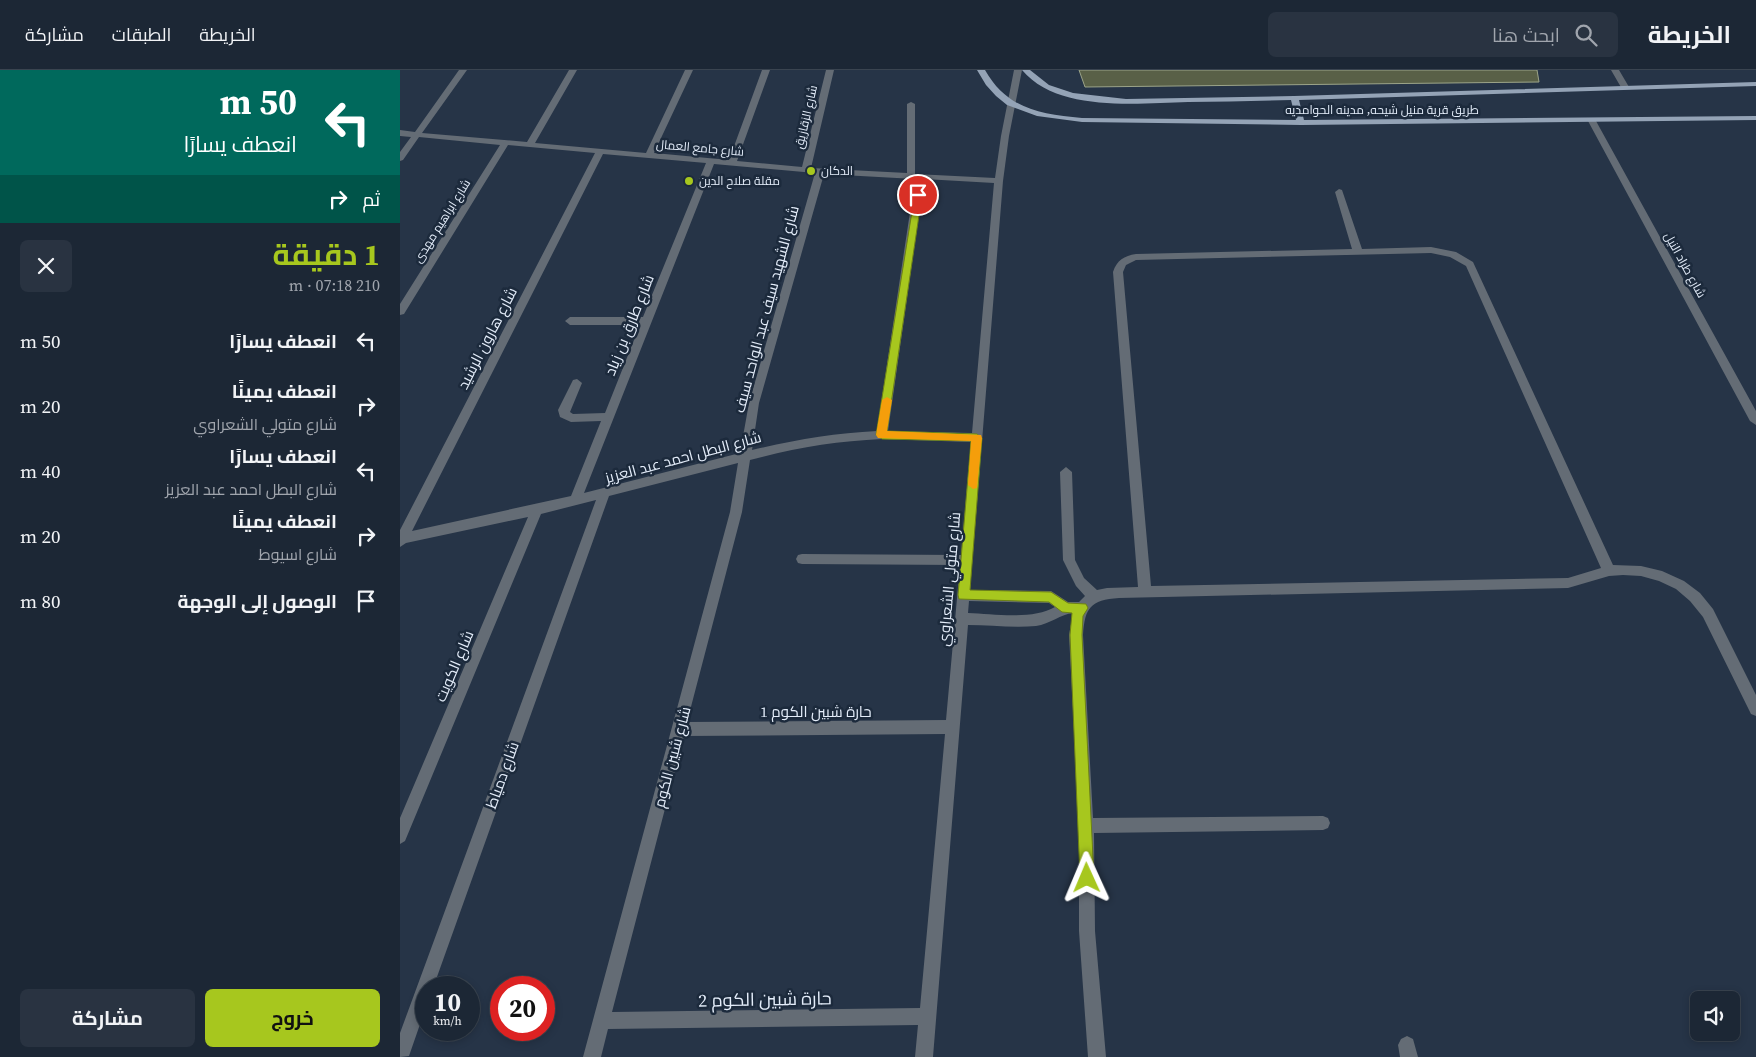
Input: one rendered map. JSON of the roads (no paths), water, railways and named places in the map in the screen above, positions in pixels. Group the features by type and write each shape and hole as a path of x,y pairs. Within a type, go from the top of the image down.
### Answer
{"main road":[{"path":"981,70 985,80 995,93 1011,104"},
{"name":"طريق قرية منيل شيحه, مدينه الحوامديه","path":"1026,70 1030,76 1049,88 1073,96 1102,100 1294,98 1756,84"},
{"path":"1294,98 1301,123"},
{"name":"طريق قرية منيل شيحه, مدينه الحوامديه","path":"1011,104 1031,112 1056,118 1082,120 1301,123 1756,118"}],"street":[{"path":"400,158 463,70"},
{"path":"530,144 573,70"},
{"path":"649,156 689,70"},
{"path":"732,163 766,70"},
{"name":"شارع الزقازيق","path":"806,170 830,70"},
{"name":"شارع متولي الشعراوي","path":"924,1057 999,181 1018,70"},
{"path":"1615,70 1625,87"},
{"path":"882,435 916,176 911,104"},
{"name":"شارع طراد النيل","path":"1592,121 1756,421"},
{"name":"شارع جامع العمال","path":"400,133 806,170 999,181"},
{"name":"شارع ابراهيم مهدى","path":"400,312 506,142"},
{"name":"شارع هارون الرشيد","path":"401,539 600,151"},
{"name":"شارع طارق بن زياد","path":"575,501 711,161"},
{"name":"شارع الشهيد سيف عبد الواحد سيف","path":"746,456 754,403 820,171"},
{"path":"1339,192 1358,252"},
{"path":"1145,592 1118,272 1120,263 1126,258 1136,256 1431,250 1453,254 1470,264 1609,572"},
{"path":"570,321 648,321"},
{"path":"577,383 564,410 564,414 571,418 608,418"},
{"name":"شارع البطل احمد عبد العزيز","path":"401,539 575,501 803,442 838,437 882,435 977,438"},
{"name":"شارع شبين الكوم","path":"592,1057 738,502 746,456"},
{"path":"1066,472 1069,560 1080,582 1094,596"},
{"name":"شارع دمياط","path":"400,1056 604,494"},
{"name":"شارع الكويت","path":"400,836 537,510"},
{"path":"802,559 967,560"},
{"path":"1097,1057 1087,931 1086,826 1076,635 1078,615 1094,596 1102,593 1568,584 1609,572 1641,571 1662,576 1680,585 1695,597 1708,613 1756,709"},
{"path":"964,595 1051,597 1066,608"},
{"path":"962,618 1036,620 1050,617 1066,608 1082,608"},
{"name":"حارة شبين الكوم 1","path":"679,729 952,727"},
{"path":"1086,826 1323,823"},
{"name":"حارة شبين الكوم 2","path":"602,1021 928,1016"}],"place":[{"name":"الدكان","path":"811,171"},
{"name":"مقلة صلاح الدين","path":"689,181"}]}
